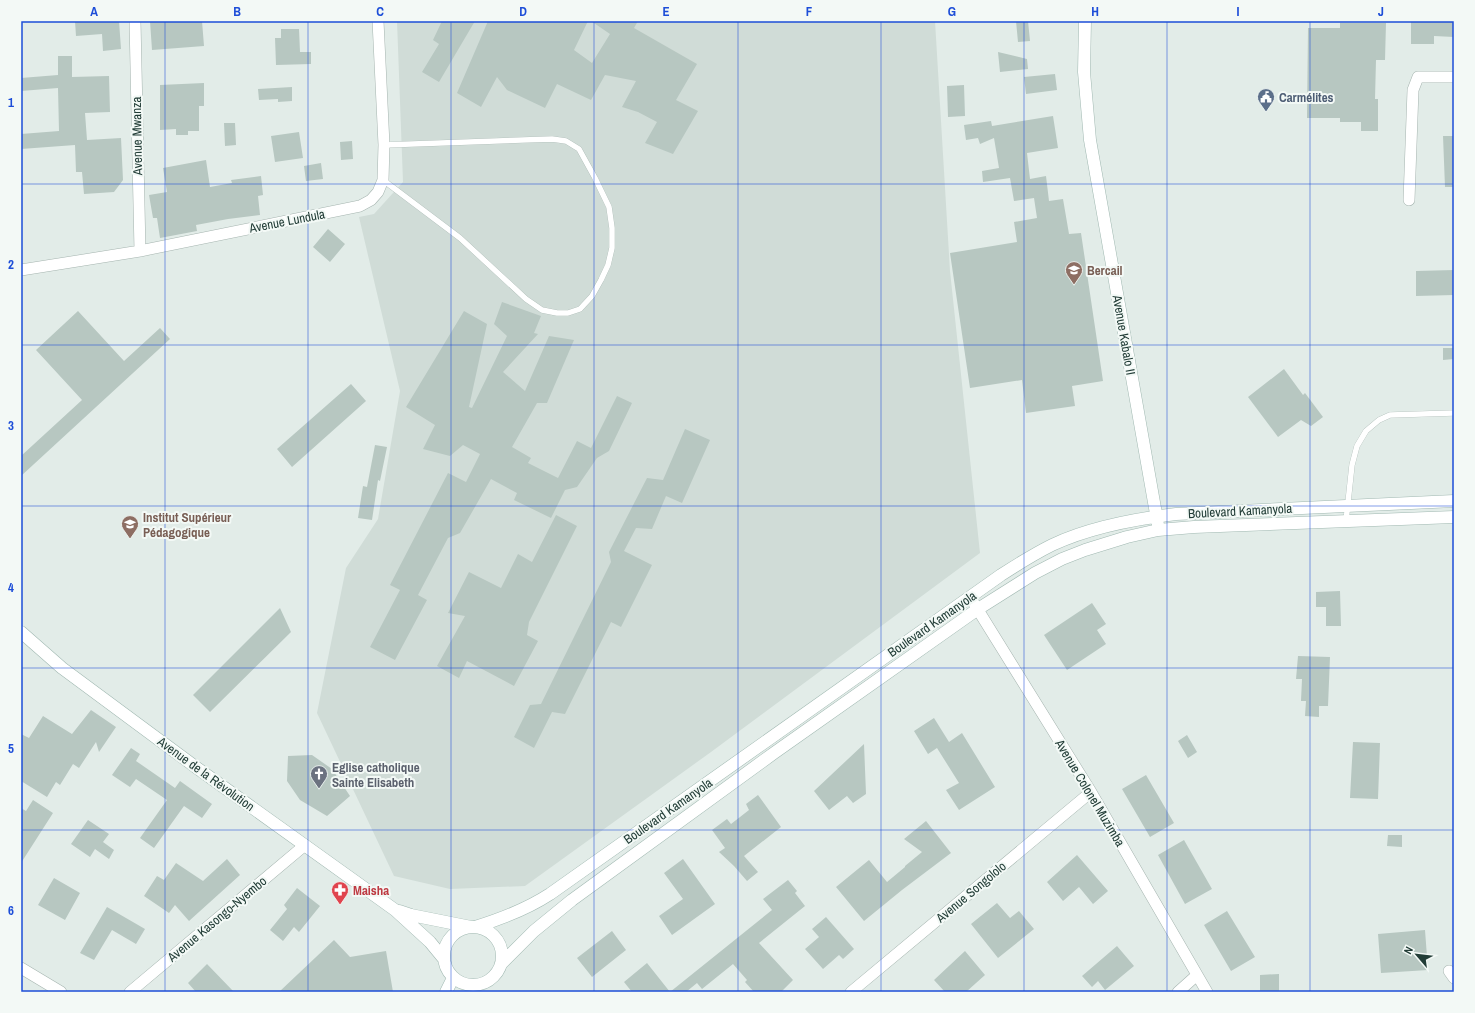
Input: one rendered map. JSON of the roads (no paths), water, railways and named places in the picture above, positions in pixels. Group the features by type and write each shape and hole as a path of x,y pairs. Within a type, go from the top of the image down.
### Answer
{"main road":[{"name":"Avenue Kabalo II","path":"1084,21 1084,72 1090,140 1158,530"},
{"name":"Boulevard Kamanyola","path":"473,927 496,920 533,905 550,894 1001,574 1053,545 1077,535 1101,528 1156,517 1219,512 1454,501"},
{"name":"Boulevard Kamanyola","path":"500,964 546,921 719,793 978,609 1035,573 1062,559 1084,550 1127,537 1158,530 1194,527 1454,517"},
{"name":"Avenue de la Révolution","path":"21,632 62,668 197,768 395,910"},
{"path":"710,781 719,793"},
{"path":"395,910 411,915 473,927 486,930 495,937 502,953 499,969 492,978 475,988 453,978 445,966 444,958 446,946 452,936 459,930 473,927"},
{"path":"395,910 430,942 444,958"},
{"path":"446,992 453,978"}],"street":[{"name":"Avenue Mwanza","path":"135,21 140,251"},
{"name":"Avenue Lundula","path":"21,270 140,251 360,206 371,200 383,180 384,146 378,21"},
{"path":"1409,200 1413,90 1418,77 1454,77"},
{"name":"Avenue Colonel Muzimba","path":"970,596 1091,792 1207,992"},
{"name":"Avenue Songololo","path":"851,992 1091,792"},
{"name":"Avenue Kasongo-Nyembo","path":"130,992 304,845"},
{"path":"21,968 61,992"},
{"path":"1178,992 1197,975"}],"lane":[{"path":"383,180 460,238 526,299 542,310 557,313 568,313 580,309 592,296 608,265 612,248 612,228 608,207 595,178 579,149 566,141 552,139 384,146"},
{"path":"1346,521 1352,465 1357,446 1366,431 1378,420 1390,415 1454,413"}],"place":[{"name":"Carmélites","path":"1266,112"},
{"name":"Bercail","path":"1074,285"},
{"name":"Institut Supérieur Pédagogique","path":"130,539"},
{"name":"Eglise catholique Sainte Elisabeth","path":"319,789"},
{"name":"Maisha","path":"340,905"}]}
